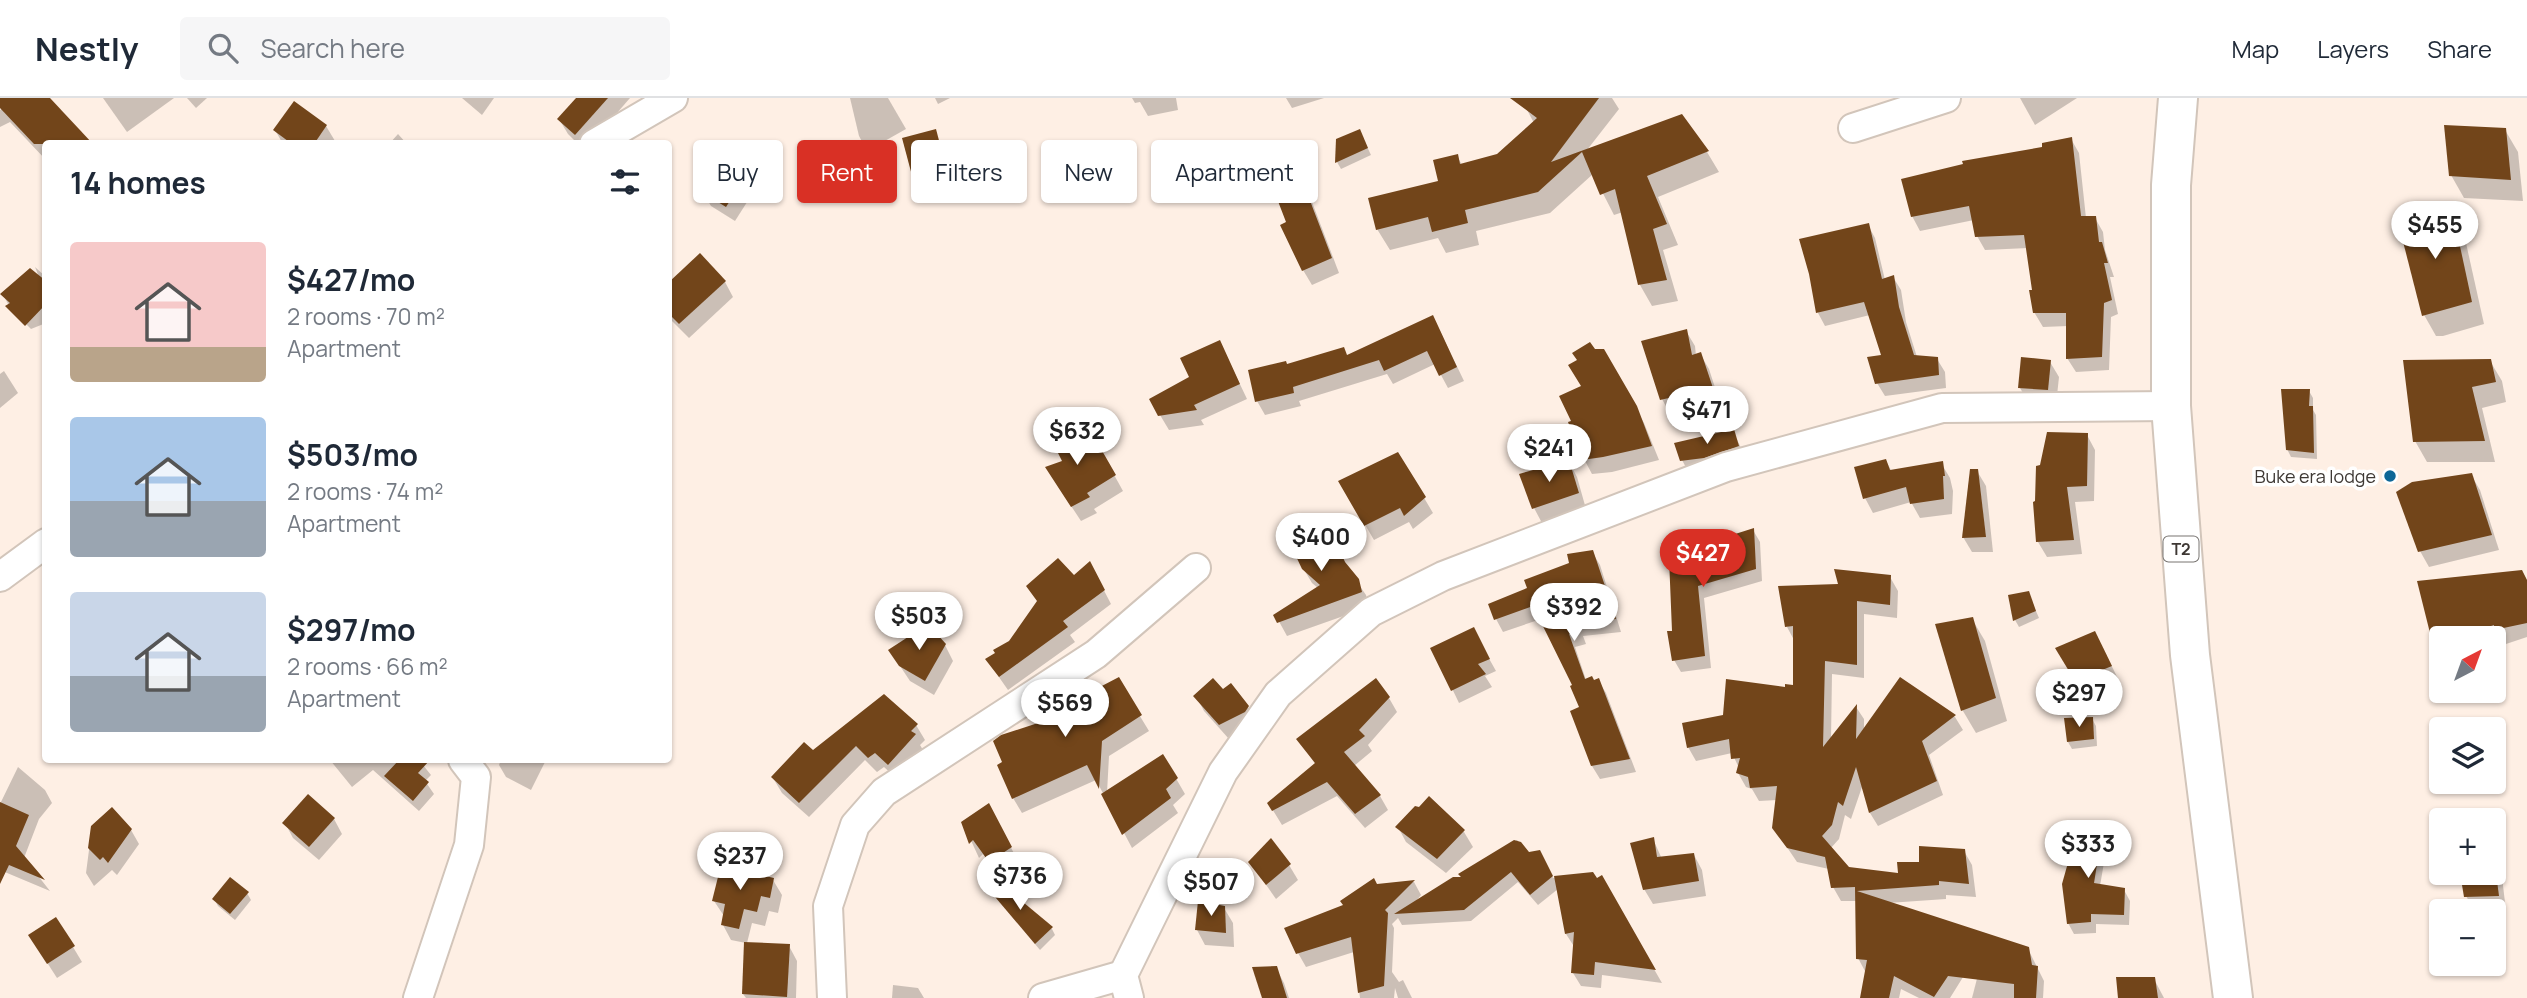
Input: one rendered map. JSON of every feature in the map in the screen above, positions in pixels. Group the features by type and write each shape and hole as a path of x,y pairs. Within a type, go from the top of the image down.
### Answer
{"highway":[{"name":"T2","path":"2178,98 2171,185 2171,406 2190,655 2233,998"}],"street":[{"path":"601,140 673,98"},
{"path":"1853,128 1946,98"},
{"path":"1043,998 1126,987 1223,772 1278,694 1371,612 1443,576 1726,467 1942,408 2171,406"},
{"path":"0,577 42,546"},
{"path":"832,998 828,906 855,825 884,792 1097,654 1196,568"},
{"path":"418,998 469,845 476,777 465,763"}],"building":[{"path":"0,98 50,98 89,140 42,140 42,144 34,144 0,108"},
{"path":"576,98 608,98 575,135 557,119"},
{"path":"1510,98 1599,98 1551,162 1682,114 1709,151 1647,176 1667,224 1653,229 1667,280 1638,285 1615,189 1600,195 1582,152 1538,192 1465,210 1468,223 1432,232 1428,217 1376,230 1368,198 1438,181 1433,160 1458,154 1460,164 1497,154 1537,118"},
{"path":"294,101 327,125 317,140 287,140 273,130"},
{"path":"2444,125 2506,128 2511,180 2449,176"},
{"path":"936,129 939,140 911,140 911,172 902,138"},
{"path":"1360,129 1368,148 1335,163 1336,139"},
{"path":"2072,137 2081,216 2096,216 2099,242 2102,242 2108,263 2104,263 2112,300 2104,303 2102,357 2066,359 2066,313 2033,313 2024,235 1975,237 1969,206 1911,217 1901,179 1963,164 1962,161 2042,147 2042,143"},
{"path":"1279,203 1311,203 1332,258 1302,271 1280,225 1286,222"},
{"path":"2452,209 2472,302 2422,316 2397,218"},
{"path":"1869,223 1882,279 1894,275 1899,307 1914,355 1938,357 1939,375 1875,384 1867,357 1881,355 1864,302 1816,313 1799,239"},
{"path":"700,253 726,281 679,324 672,317 672,279"},
{"path":"30,268 42,278 42,308 25,326 5,306 10,303 0,294"},
{"path":"1433,315 1457,367 1439,376 1427,351 1384,371 1379,360 1293,387 1294,393 1255,402 1248,370 1286,361 1287,364 1344,347 1347,355"},
{"path":"1687,329 1692,355 1701,352 1713,388 1660,400 1641,341"},
{"path":"1220,340 1240,384 1194,405 1197,410 1158,416 1149,399 1189,377 1180,358"},
{"path":"1590,342 1595,349 1604,349 1637,406 1652,446 1582,460 1568,422 1571,421 1559,396 1581,386 1568,365 1577,360 1572,353"},
{"path":"2021,357 2051,360 2048,390 2018,388"},
{"path":"2491,359 2496,382 2472,387 2485,441 2413,442 2403,360"},
{"path":"2281,389 2310,389 2314,453 2286,450"},
{"path":"1050,419 1078,451 1097,442 1116,475 1087,493 1090,497 1071,507 1045,467 1062,461 1043,423"},
{"path":"1734,429 1739,446 1704,458 1680,461 1674,443"},
{"path":"2047,432 2088,433 2087,486 2067,487 2074,540 2036,542 2033,502 2036,466 2040,465"},
{"path":"1398,452 1426,497 1404,516 1400,508 1364,526 1338,481"},
{"path":"1886,459 1890,470 1943,461 1944,499 1910,504 1906,487 1863,499 1854,467"},
{"path":"1569,460 1579,493 1532,509 1519,474"},
{"path":"1970,469 1978,469 1986,537 1962,538"},
{"path":"2472,473 2492,535 2418,552 2396,492 2412,482"},
{"path":"1329,526 1345,562 1359,579 1362,592 1277,623 1273,615 1320,585 1302,569 1287,537"},
{"path":"1754,528 1756,569 1698,586 1705,656 1672,661 1667,631 1672,631 1669,558 1715,556 1710,542"},
{"path":"1593,550 1616,619 1577,623 1581,631 1569,634 1585,679 1592,676 1594,680 1599,678 1630,759 1591,766 1570,711 1579,707 1570,686 1572,685 1533,606 1494,620 1488,604 1527,588 1524,580 1569,563 1567,554"},
{"path":"1058,558 1074,575 1090,561 1105,590 1063,621 1068,627 999,677 985,659 995,653 993,650 1009,641 1037,601 1026,586"},
{"path":"1834,569 1891,575 1890,605 1857,601 1857,665 1825,661 1823,747 1857,704 1856,739 1900,677 1956,715 1922,741 1937,781 1869,813 1856,767 1843,806 1838,802 1832,825 1822,836 1849,867 1898,873 1897,862 1919,862 1919,846 1965,849 1969,884 1939,881 1939,885 1857,891 2029,947 2032,965 2038,966 2036,998 2014,998 2014,984 1948,976 1934,997 1894,976 1889,998 1860,998 1867,960 1856,959 1855,887 1831,888 1825,857 1787,848 1772,828 1777,786 1750,788 1748,777 1736,773 1740,758 1731,759 1729,739 1687,748 1682,723 1723,715 1726,679 1785,687 1785,684 1793,685 1793,626 1785,627 1778,586 1838,584"},
{"path":"2522,570 2527,580 2527,623 2506,627 2494,625 2429,626 2429,629 2417,581"},
{"path":"2029,591 2036,611 2013,621 2008,595"},
{"path":"1973,617 1996,698 1961,711 1935,624"},
{"path":"928,624 946,644 925,681 899,666 888,650"},
{"path":"1474,627 1490,659 1478,664 1486,674 1451,691 1430,648"},
{"path":"2095,631 2112,666 2075,681 2055,648"},
{"path":"1119,677 1142,715 1102,741 1099,789 1087,765 1012,799 997,765 1002,762 993,741 1001,735 1041,722 1073,692 1075,700"},
{"path":"1213,678 1223,689 1231,683 1249,706 1245,712 1219,725 1193,696"},
{"path":"1376,678 1390,697 1359,730 1365,736 1344,752 1381,795 1355,814 1327,782 1272,811 1267,803 1315,763 1296,739"},
{"path":"884,694 918,724 911,731 916,734 888,765 875,753 868,758 856,746 799,803 771,777 804,742 813,750"},
{"path":"2093,717 2094,739 2067,742 2064,718"},
{"path":"1163,754 1178,778 1166,789 1171,798 1122,835 1101,794"},
{"path":"396,763 427,763 418,773 429,782 413,801 384,776"},
{"path":"308,794 335,818 309,847 282,823"},
{"path":"1429,796 1465,830 1437,859 1395,827"},
{"path":"0,802 29,815 16,846 45,880 9,865 0,884"},
{"path":"989,803 1012,847 989,862 973,840 969,844 961,822"},
{"path":"112,807 132,829 108,863 103,857 100,860 88,848 91,826"},
{"path":"2080,820 2103,827 2094,883 2125,888 2124,915 2091,914 2091,922 2067,924 2062,884"},
{"path":"1654,837 1657,857 1694,853 1699,881 1643,890 1630,843"},
{"path":"1271,838 1291,864 1266,885 1248,862"},
{"path":"1514,840 1521,842 1529,852 1540,850 1553,876 1530,895 1511,872 1464,910 1394,914 1453,877 1461,877 1458,874"},
{"path":"736,860 755,865 753,873 774,878 770,898 761,896 757,912 744,909 739,929 721,925 725,904 712,901 721,865 734,868"},
{"path":"1593,872 1597,878 1602,875 1656,970 1595,962 1594,975 1571,973 1574,932 1565,934 1554,876"},
{"path":"230,877 249,892 230,914 212,899"},
{"path":"993,877 1053,927 1035,944 985,885"},
{"path":"1374,878 1377,884 1415,880 1385,910 1388,913 1384,986 1358,993 1351,937 1296,954 1284,928 1343,905 1340,901"},
{"path":"2462,885 2498,885 2499,896 2464,897"},
{"path":"1198,901 1225,906 1226,933 1195,930"},
{"path":"56,917 75,946 47,964 28,935"},
{"path":"744,942 790,944 787,997 742,994"},
{"path":"1277,966 1287,998 1262,998 1252,967"},
{"path":"2116,977 2155,977 2158,998 2118,998"}],"place":[{"name":"Buke era lodge","path":"2390,476"}]}
